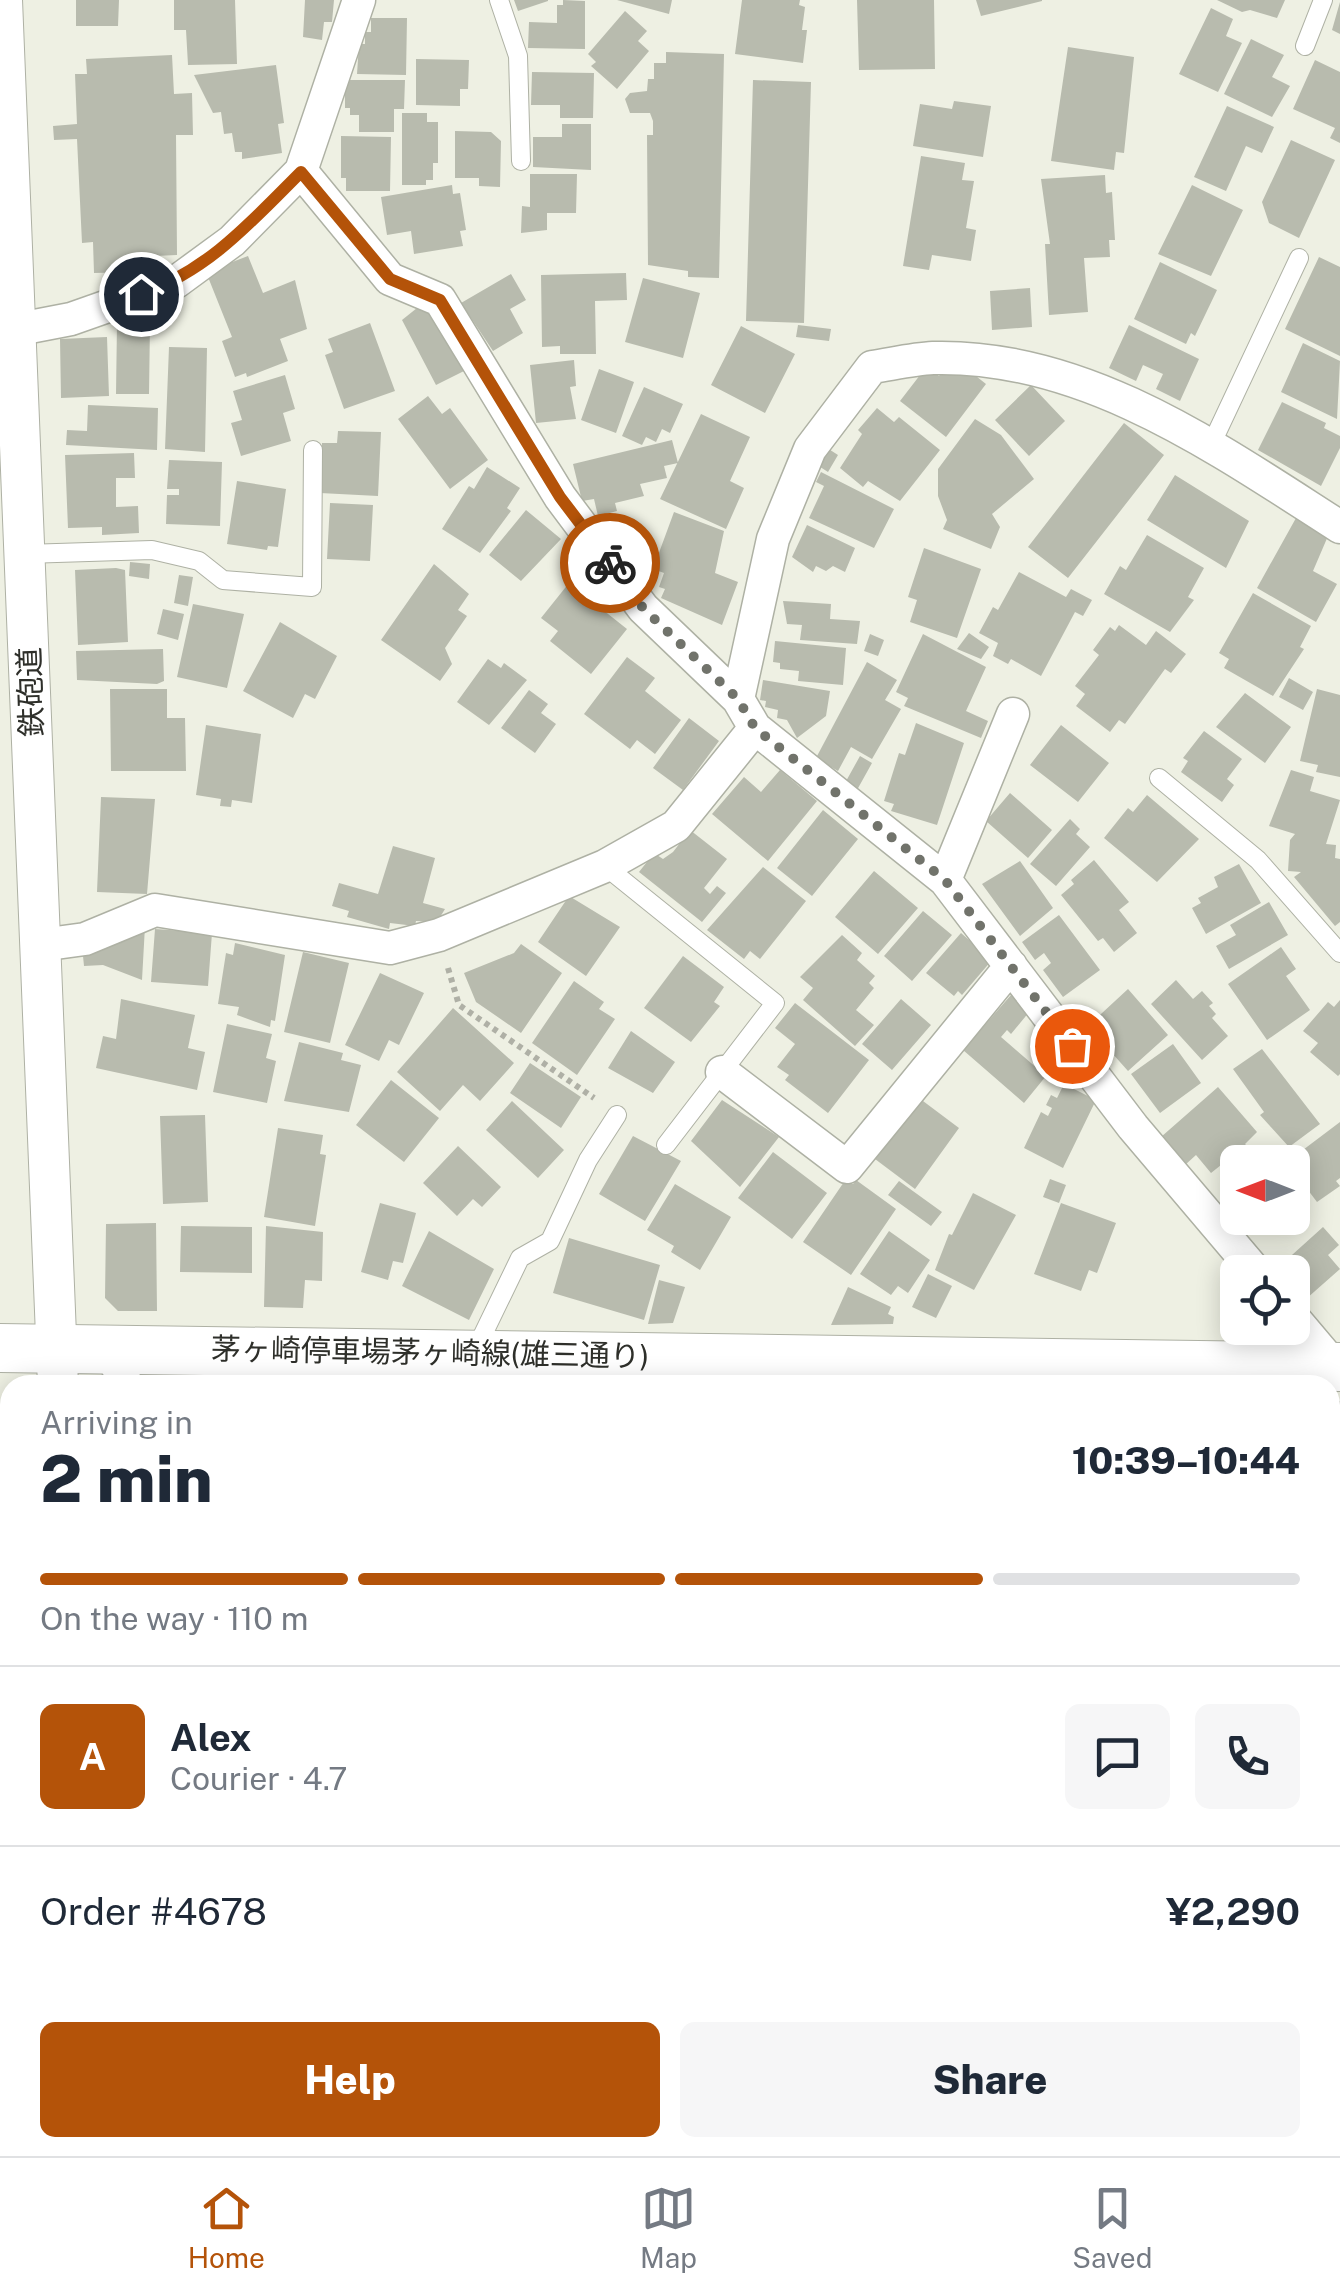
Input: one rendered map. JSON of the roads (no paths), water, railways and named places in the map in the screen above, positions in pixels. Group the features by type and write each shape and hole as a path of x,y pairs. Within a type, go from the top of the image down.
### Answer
{"main road":[{"name":"茅ヶ崎停車場茅ヶ崎線(雄三通り)","path":"0,1348 57,1366 1338,1367"}],"street":[{"name":"鉄砲道","path":"2,0 3,101 57,1366"},
{"path":"14,330 71,319 176,282 232,241 301,172 359,0"},
{"path":"301,172 390,279 440,300 560,497 643,608 738,699 755,728 945,880 1133,1127 1242,1255"},
{"path":"738,699 780,521 810,449 872,368 933,358 1022,366 1097,388 1212,445 1340,527"},
{"path":"945,880 1013,714"},
{"path":"40,945 85,939 154,910 390,948 439,935 605,866 676,826 755,728"},
{"path":"722,1072 847,1167 1011,966"},
{"path":"1310,1336 1338,1367"}],"lane":[{"path":"499,0 518,56 520,161"},
{"path":"1305,46 1323,0"},
{"path":"1212,445 1298,258"},
{"path":"24,554 152,550 199,561 223,580 312,587 313,450"},
{"path":"1159,778 1258,860 1340,953"},
{"path":"605,866 775,1003 666,1145"},
{"path":"466,1369 520,1258 550,1241 588,1160 618,1115"}]}
